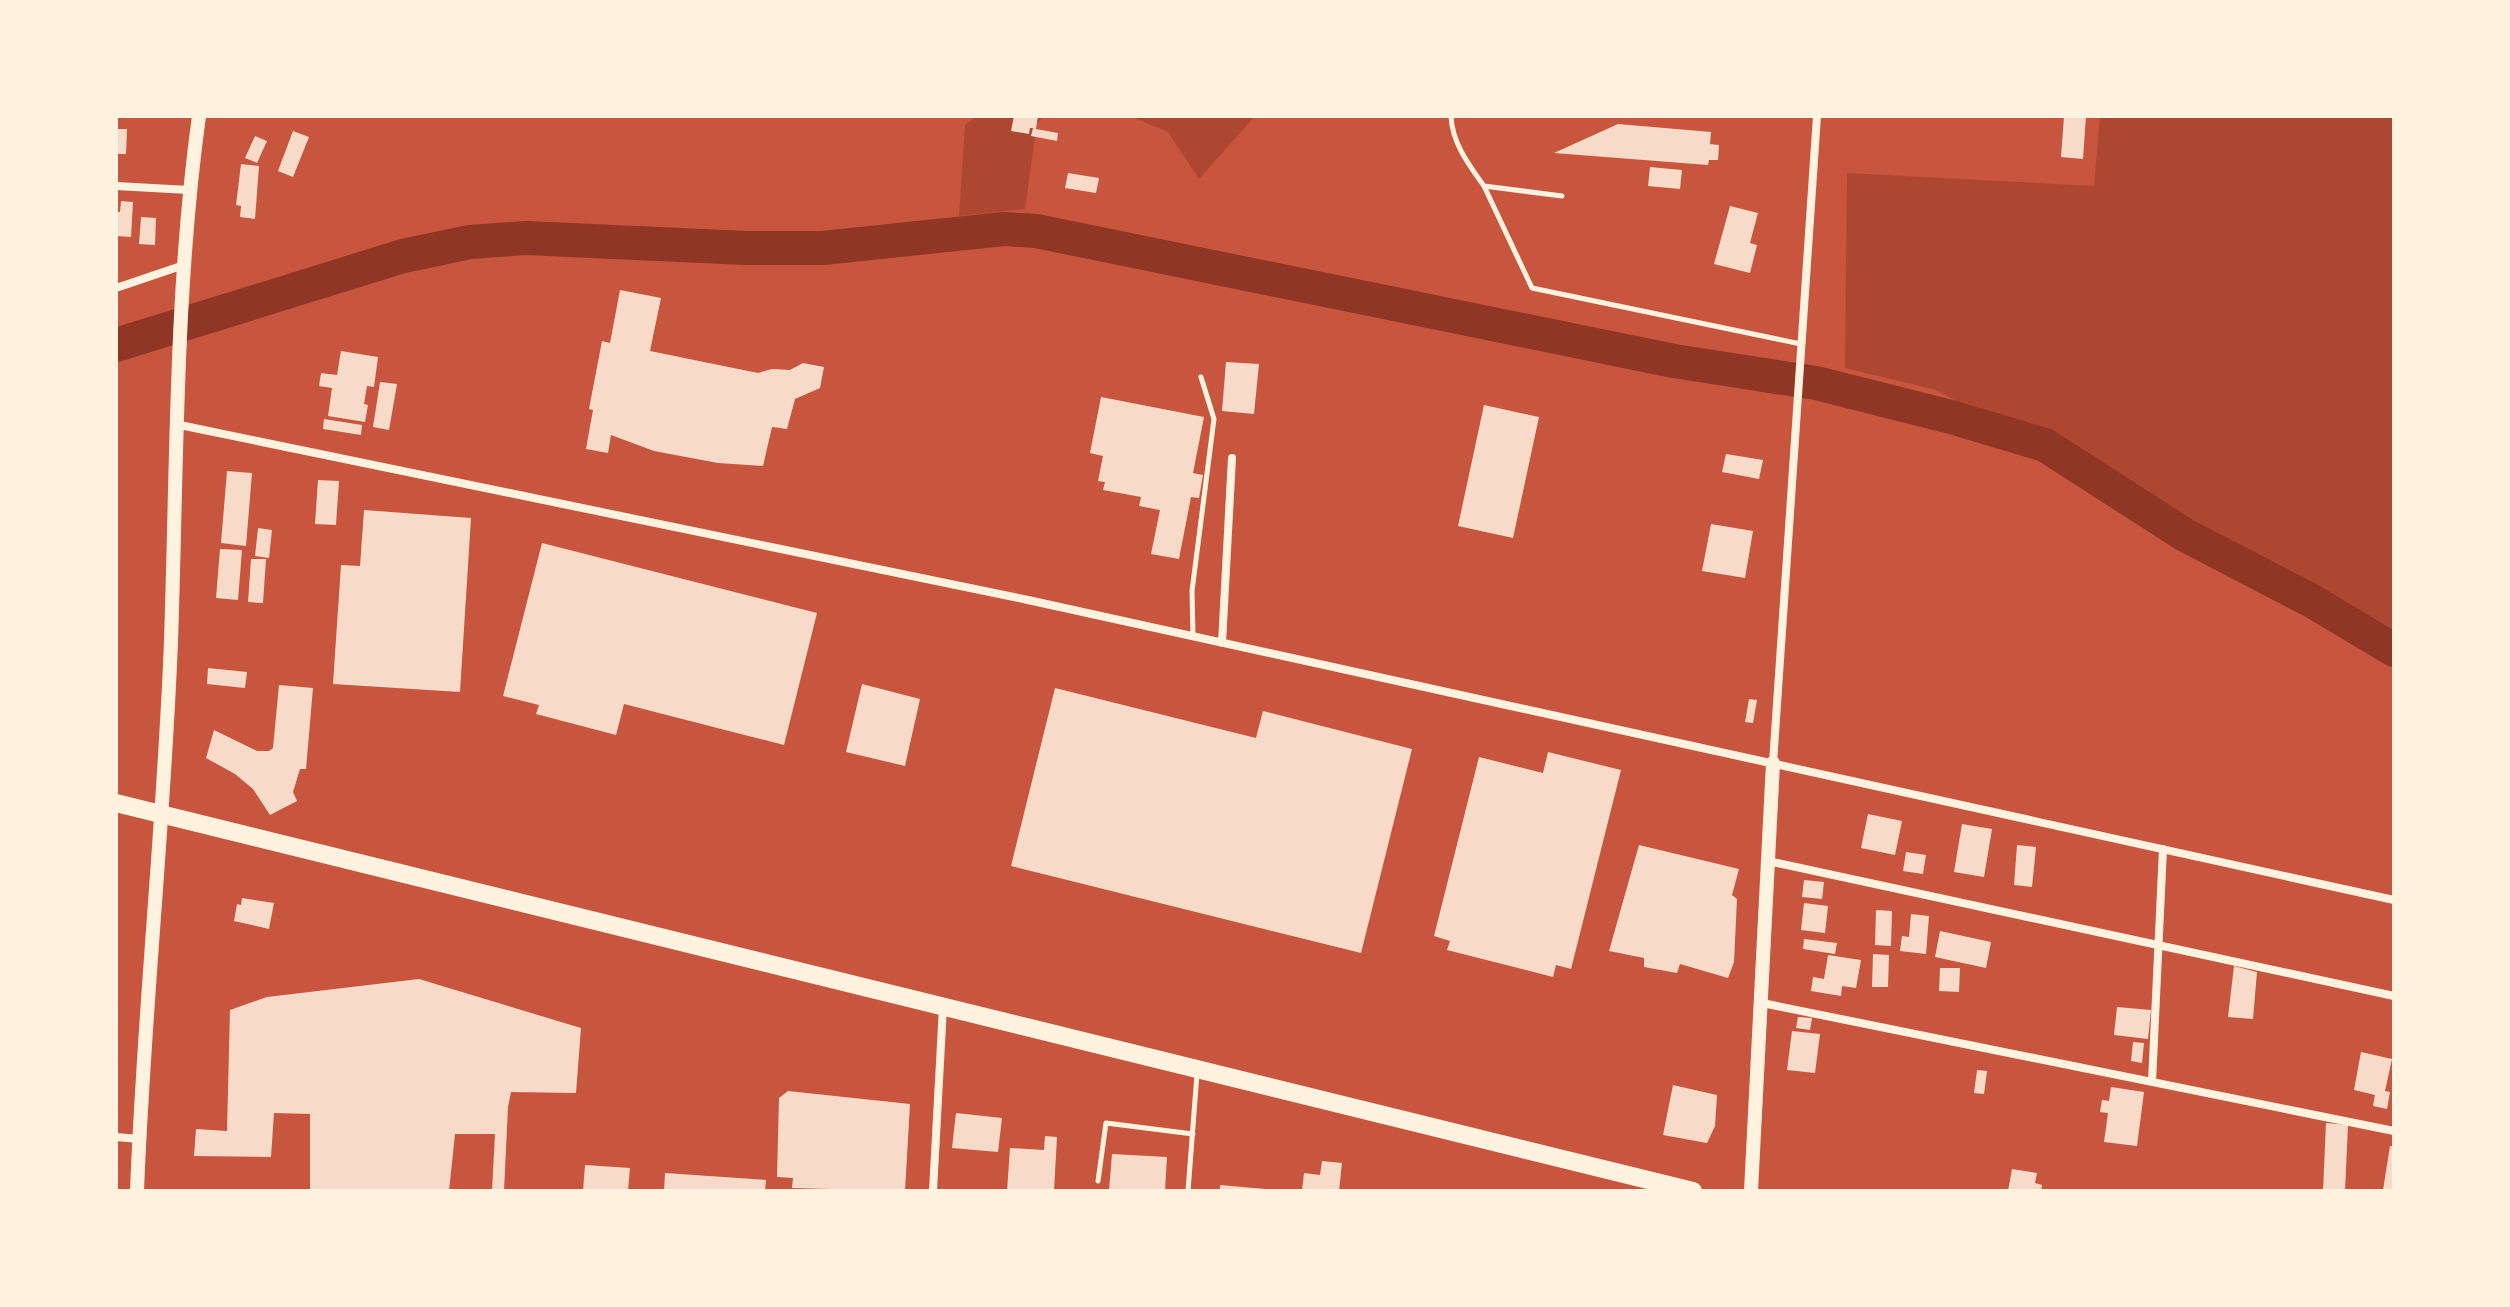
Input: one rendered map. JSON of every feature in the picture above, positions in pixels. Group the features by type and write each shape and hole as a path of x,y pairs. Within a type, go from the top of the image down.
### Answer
{"highway":[{"path":"116,803 1693,1191"}],"street":[{"path":"137,1191 171,642 178,365 189,190 199,116"},
{"path":"1751,1191 1773,763 1817,116"},
{"path":"116,186 189,190"},
{"path":"116,288 184,265"},
{"path":"175,424 1028,600 2394,900"},
{"path":"1222,643 1232,458"},
{"path":"2152,1082 2163,849"},
{"path":"1768,861 2394,996"},
{"path":"1762,1003 2394,1131"},
{"path":"933,1191 943,1006"},
{"path":"116,1137 139,1139"}],"lane":[{"path":"1451,116 1452,132 1484,186 1532,288 1802,345"},
{"path":"1484,186 1562,196"},
{"path":"1193,638 1192,591 1214,419 1201,377"},
{"path":"1188,1191 1198,1069"},
{"path":"1098,1181 1106,1123 1193,1134"}],"shaded area":[{"path":"977,116 1047,116 1037,122 1025,209 959,216 965,125"},
{"path":"1130,116 1255,116 1199,179 1168,132"},
{"path":"2100,116 2394,116 2394,642 1936,390 1845,368 1847,173 2094,186"}],"building":[{"path":"1014,116 1038,116 1036,129 1058,133 1057,141 1031,136 1033,128 1030,128 1029,134 1011,131"},
{"path":"2064,116 2086,116 2083,159 2061,157"},
{"path":"1618,124 1711,132 1710,144 1719,145 1718,160 1709,160 1708,165 1554,153"},
{"path":"116,129 127,129 126,154 116,154"},
{"path":"293,131 309,137 293,177 278,171"},
{"path":"255,136 267,141 257,163 245,158"},
{"path":"241,164 259,166 255,219 240,217 241,206 236,205"},
{"path":"1650,167 1682,170 1680,189 1648,186"},
{"path":"1068,173 1099,178 1096,193 1065,188"},
{"path":"121,201 133,202 131,237 116,236 116,212 120,212"},
{"path":"1730,206 1758,213 1750,243 1757,245 1750,273 1714,264"},
{"path":"141,217 156,218 155,245 139,244"},
{"path":"620,290 661,298 650,351 758,373 772,369 790,370 803,363 824,367 820,388 795,399 787,429 772,427 763,466 718,463 654,451 611,435 608,453 586,449 593,410 589,409 602,341 610,343"},
{"path":"341,351 378,357 374,387 367,386 365,422 328,416 332,388 319,386 321,373 337,375"},
{"path":"1226,362 1259,364 1254,414 1222,411"},
{"path":"380,382 397,384 389,430 373,427"},
{"path":"1101,397 1204,417 1193,473 1203,475 1199,498 1191,497 1179,559 1151,554 1160,510 1139,506 1141,497 1103,490 1105,482 1098,481 1103,456 1090,453"},
{"path":"1484,405 1539,417 1513,538 1458,526"},
{"path":"324,419 362,425 361,435 323,429"},
{"path":"1726,454 1763,460 1759,479 1722,472"},
{"path":"227,471 252,473 246,546 221,543"},
{"path":"318,480 339,481 336,525 315,524"},
{"path":"364,510 471,518 460,692 333,684 341,565 360,566"},
{"path":"1711,524 1753,531 1745,578 1702,571"},
{"path":"258,528 272,530 269,558 255,556"},
{"path":"542,543 817,613 784,745 624,704 616,735 536,714 539,705 503,696"},
{"path":"220,549 242,550 238,600 216,598"},
{"path":"251,559 266,559 263,603 248,602"},
{"path":"208,668 247,672 245,688 207,684"},
{"path":"862,684 920,699 905,766 846,752"},
{"path":"279,685 313,688 306,769 300,769 293,792 297,801 270,815 253,789 235,774 206,758 214,730 257,751 273,748"},
{"path":"1055,688 1256,738 1263,711 1412,749 1361,953 1011,866"},
{"path":"1749,699 1757,700 1753,723 1745,722"},
{"path":"1548,752 1621,770 1571,969 1556,965 1553,977 1447,950 1450,941 1434,936 1479,757 1543,773"},
{"path":"1868,814 1902,821 1895,855 1861,848"},
{"path":"1962,824 1992,829 1984,877 1954,872"},
{"path":"1639,845 1739,869 1732,895 1737,899 1734,962 1728,978 1680,964 1677,973 1644,967 1644,958 1609,951"},
{"path":"2017,845 2036,847 2032,887 2014,885"},
{"path":"1906,852 1926,855 1923,874 1903,871"},
{"path":"1804,880 1824,882 1822,899 1802,897"},
{"path":"242,898 274,903 269,929 234,921 237,904 241,905"},
{"path":"1804,903 1828,906 1825,933 1801,930"},
{"path":"1876,910 1892,911 1891,946 1875,945"},
{"path":"1911,914 1929,916 1926,954 1900,951 1902,936 1909,937"},
{"path":"1940,931 1991,942 1986,968 1935,957"},
{"path":"1804,939 1837,943 1835,954 1803,949"},
{"path":"1873,954 1889,955 1888,987 1872,987"},
{"path":"1828,955 1861,960 1856,988 1842,986 1841,996 1811,991 1813,977 1824,979"},
{"path":"2234,966 2257,972 2253,1019 2228,1017"},
{"path":"1940,968 1960,968 1959,992 1939,991"},
{"path":"419,979 581,1028 576,1093 511,1092 504,1191 492,1191 495,1134 455,1134 449,1191 310,1191 310,1114 274,1113 271,1157 194,1156 196,1129 227,1131 230,1010 267,997"},
{"path":"2117,1007 2151,1010 2148,1039 2114,1035"},
{"path":"1798,1017 1812,1018 1810,1030 1796,1028"},
{"path":"1792,1031 1820,1034 1815,1073 1787,1070"},
{"path":"2133,1042 2144,1043 2142,1063 2131,1061"},
{"path":"2361,1052 2392,1059 2385,1091 2390,1092 2387,1109 2373,1106 2375,1095 2354,1090"},
{"path":"1977,1070 1987,1071 1984,1094 1974,1093"},
{"path":"1673,1085 1717,1095 1715,1126 1707,1143 1663,1135"},
{"path":"2111,1087 2144,1092 2137,1146 2104,1142 2108,1113 2100,1112 2102,1100 2109,1101"},
{"path":"788,1091 910,1104 905,1191 792,1188 793,1178 777,1177 779,1098"},
{"path":"956,1113 1002,1118 998,1152 952,1148"},
{"path":"2326,1123 2348,1125 2345,1191 2323,1191"},
{"path":"1045,1136 1057,1137 1054,1191 1007,1191 1010,1148 1044,1150"},
{"path":"2390,1146 2394,1147 2394,1191 2383,1190"},
{"path":"1112,1154 1167,1157 1165,1191 1109,1191"},
{"path":"1322,1161 1342,1163 1339,1191 1302,1191 1304,1173 1320,1175"},
{"path":"585,1165 630,1168 628,1191 583,1191"},
{"path":"2012,1169 2037,1173 2035,1183 2042,1185 2041,1191 2008,1191"},
{"path":"665,1173 766,1180 765,1191 664,1191"},
{"path":"1220,1185 1265,1189 1265,1191 1220,1191"}],"waterway":[{"path":"116,345 403,256 470,242 526,238 746,248 823,248 1004,229 1036,231 1674,361 1816,383 1951,417 2045,445 2185,535 2312,601 2394,650"}]}
